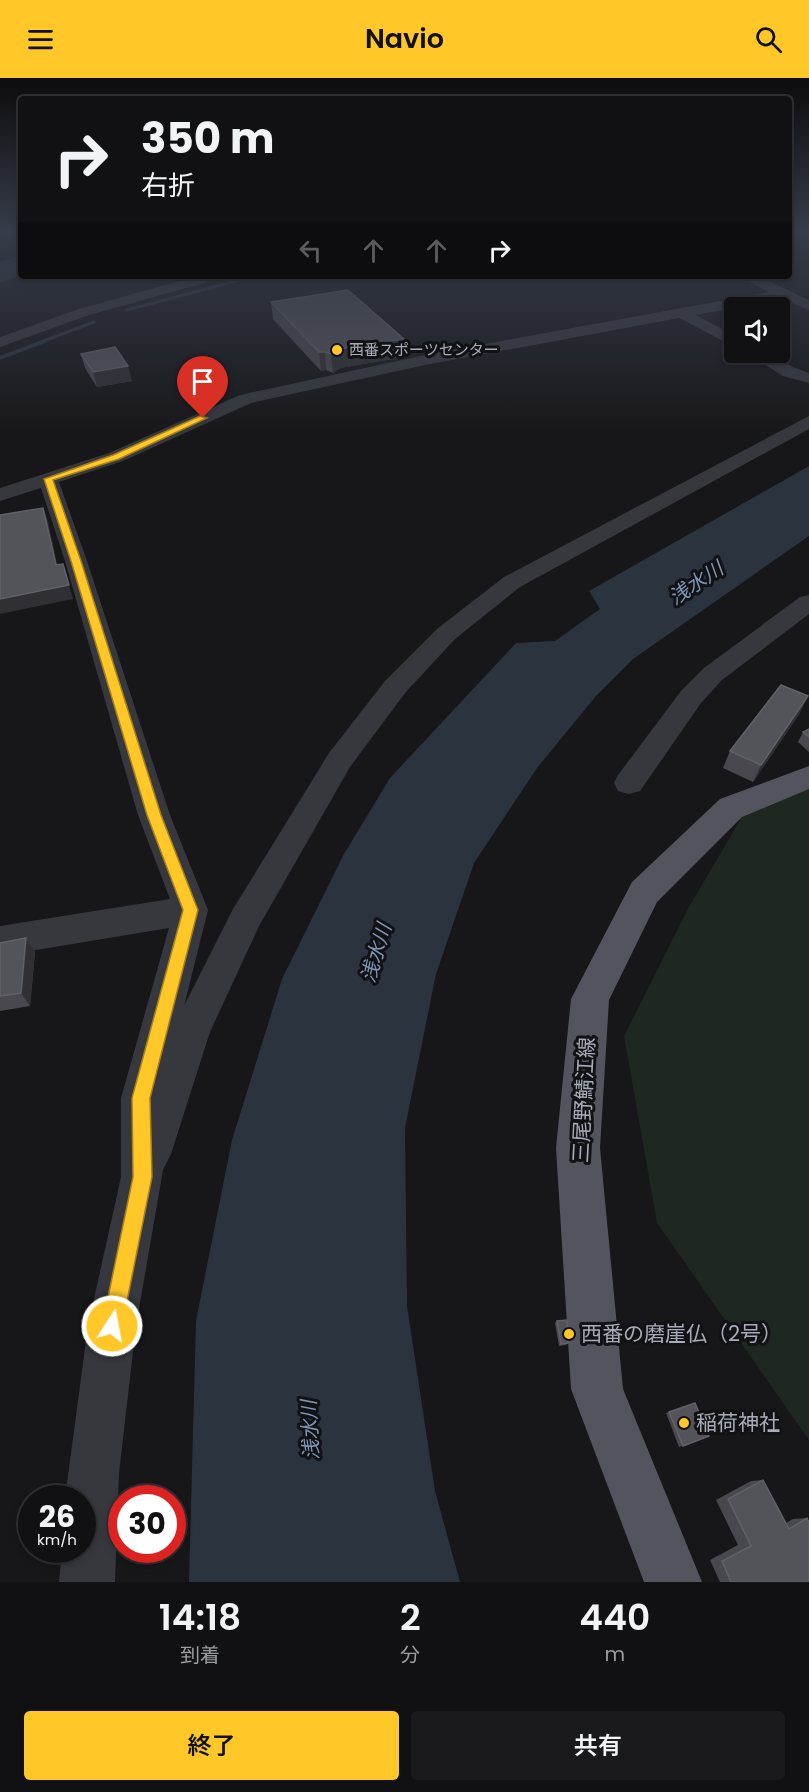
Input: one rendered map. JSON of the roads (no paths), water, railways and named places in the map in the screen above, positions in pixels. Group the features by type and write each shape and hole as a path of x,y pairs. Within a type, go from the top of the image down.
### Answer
{"main road":[{"name":"三尾野鯖江線","path":"673,1582 597,1389 578,1148 590,999 644,891 731,808 809,777"}],"street":[{"path":"0,342 84,312 123,301"},
{"path":"0,495 116,457 246,399 563,334 742,301"},
{"path":"680,312 724,336"},
{"path":"773,363 789,372 809,378"},
{"path":"87,1582 93,1473 112,1326 142,1177 190,1031 245,919 339,760 395,687 446,634 512,582 805,421"},
{"path":"48,479 76,561 154,815 191,910 141,1098 142,1177"},
{"path":"629,783 691,697 713,674 809,602"},
{"path":"0,941 191,910"}],"water":[{"name":"浅水川","path":"809,466 809,536 633,659 596,696 537,768 474,863 436,974 405,1128 407,1306 435,1491 460,1582 189,1582 196,1321 232,1140 282,979 344,854 390,778 516,643 555,641 600,609 589,591"}],"waterway":[{"path":"127,310 160,301"},
{"path":"41,342 94,322"},
{"path":"0,358 45,341"}],"place":[{"name":"西番スポーツセンター","path":"337,350"},
{"name":"西番の磨崖仏（2号）","path":"569,1334"},
{"name":"稲荷神社","path":"684,1423"}]}
